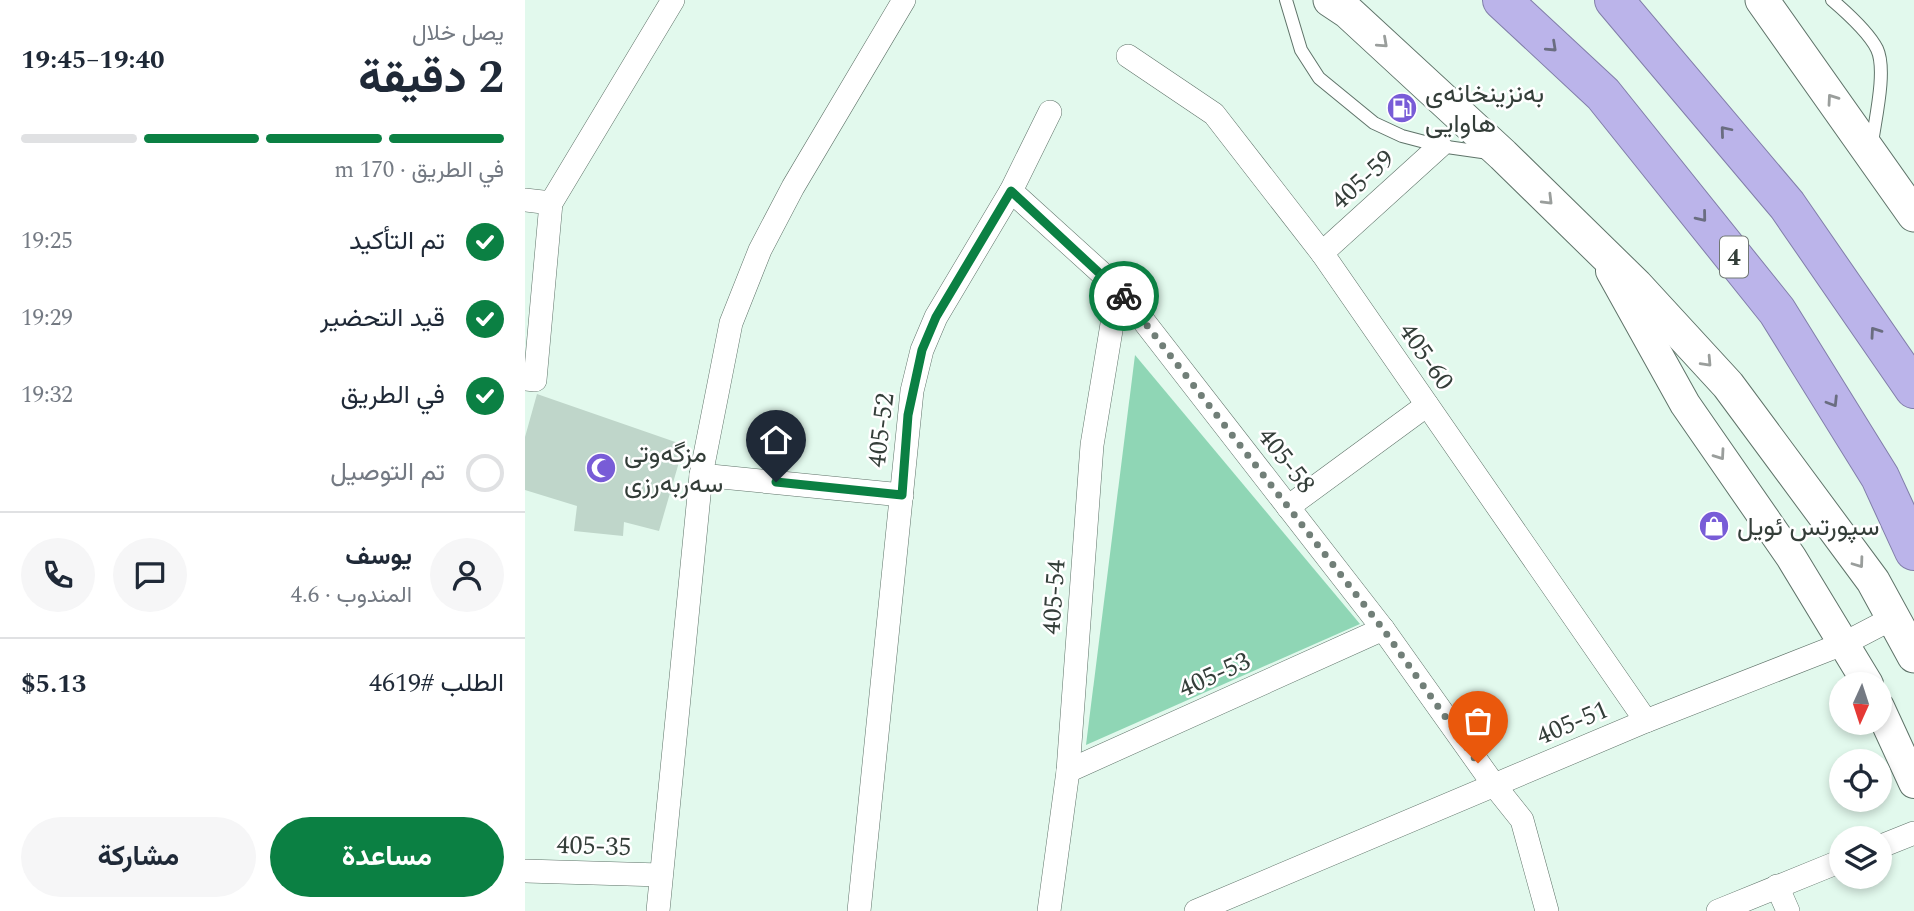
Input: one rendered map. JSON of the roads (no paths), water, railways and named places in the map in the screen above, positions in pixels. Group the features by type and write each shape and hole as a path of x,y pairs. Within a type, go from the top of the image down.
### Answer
{"highway":[{"name":"4","path":"1502,0 1603,94 1777,311 1880,477 1914,551"},
{"path":"1614,0 1787,205 1914,389"}],"main road":[{"path":"1330,0 1358,21 1503,155 1636,285 1728,385 1873,580 1914,656"},
{"path":"1762,0 1914,215"}],"street":[{"path":"530,379 551,203 673,0"},
{"path":"658,911 701,475 731,323 760,250 793,187 904,0"},
{"name":"405-60","path":"1128,56 1214,114 1322,253 1646,721"},
{"name":"405-52","path":"859,911 908,415 922,350 936,317 1011,191 1051,112"},
{"name":"405-59","path":"1322,253 1440,146"},
{"name":"405-58","path":"1011,191 1118,288 1383,629 1522,820 1547,911"},
{"path":"525,200 551,203"},
{"path":"1598,249 1685,404 1791,556 1861,672"},
{"name":"405-54","path":"1049,911 1068,771 1092,445 1118,288"},
{"path":"1288,507 1427,405"},
{"path":"701,475 902,495"},
{"name":"405-51","path":"1196,911 1646,721 1845,643 1893,618"},
{"name":"405-53","path":"1068,771 1383,629"},
{"path":"1892,735 1914,783"},
{"path":"1892,842 1914,833"},
{"path":"1718,911 1829,866"},
{"name":"405-35","path":"525,871 661,875"},
{"path":"1777,886 1788,911"}],"lane":[{"path":"1286,0 1301,50 1319,78 1374,123 1402,136 1440,146 1503,155"},
{"path":"1832,0 1849,15 1877,49 1881,64 1871,154"}],"place":[{"name":"بەنزینخانەی ھاوایی","path":"1402,108"},
{"name":"مزگەوتی سەربەرزی","path":"601,468"},
{"name":"سپورتس ئويل","path":"1714,526"}]}
